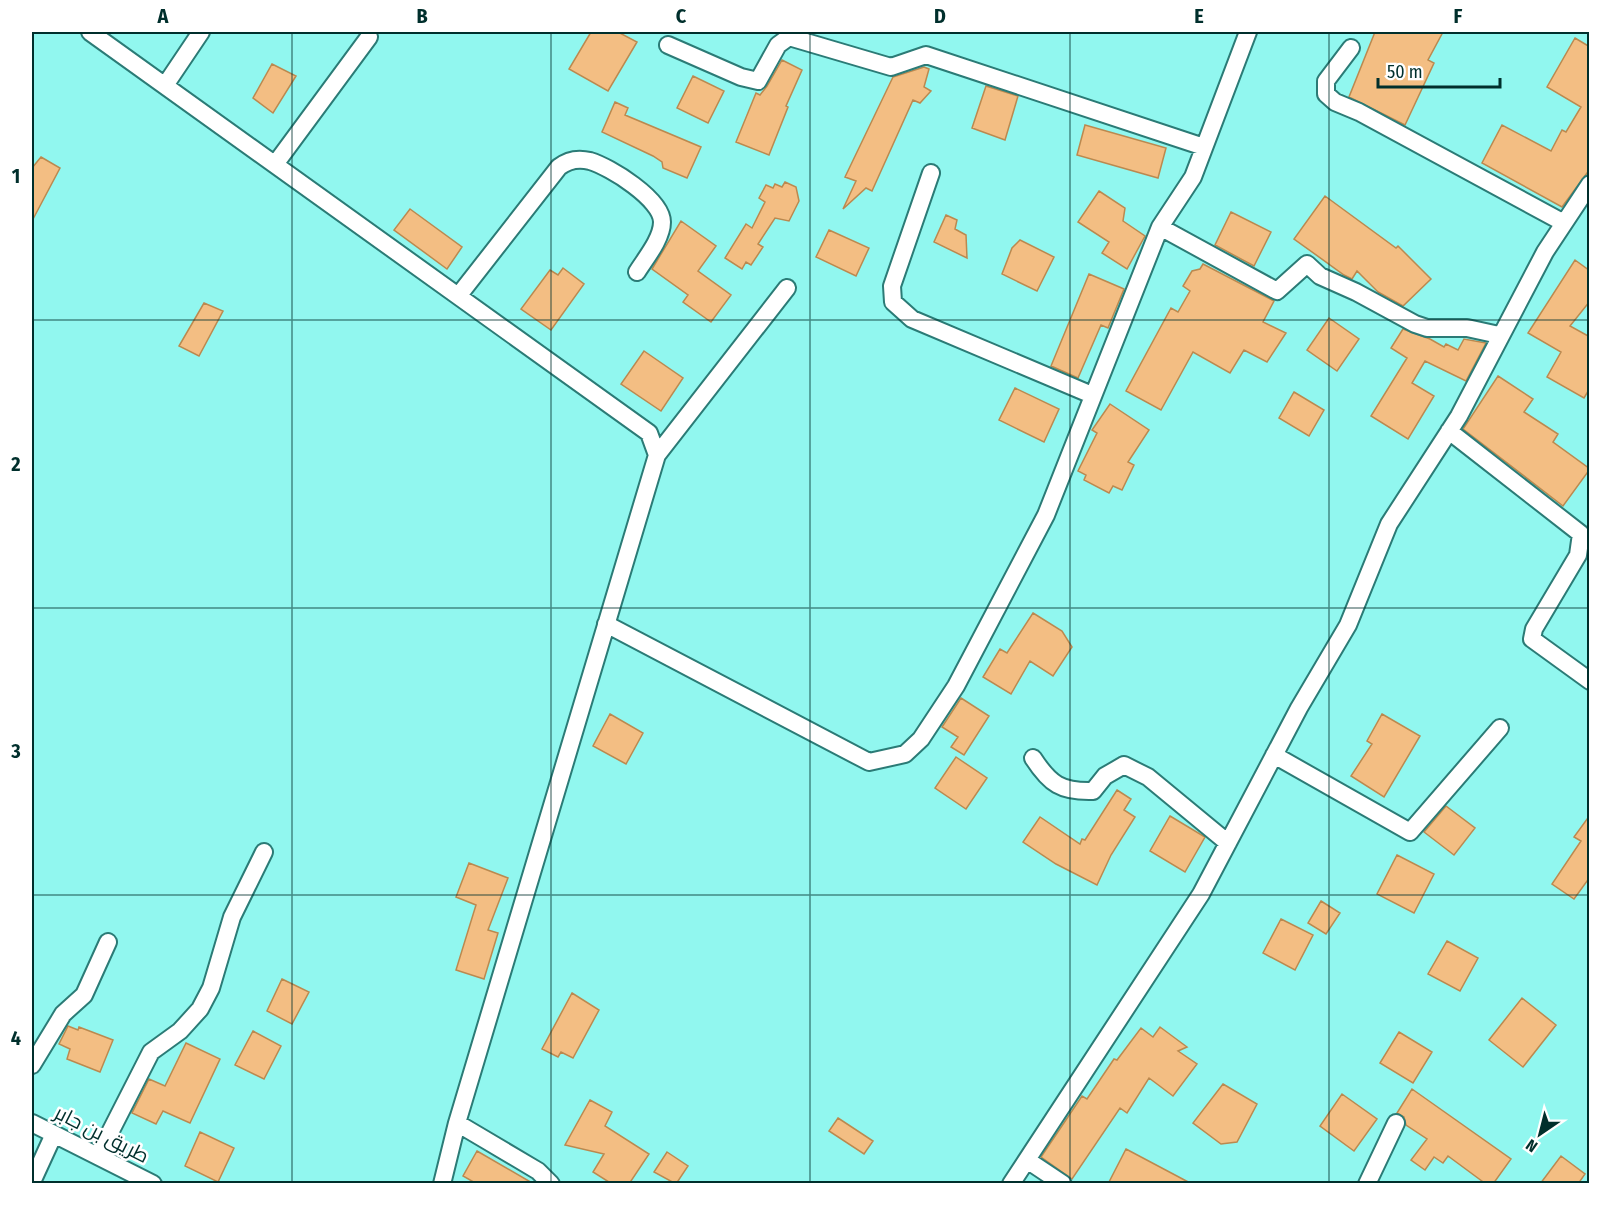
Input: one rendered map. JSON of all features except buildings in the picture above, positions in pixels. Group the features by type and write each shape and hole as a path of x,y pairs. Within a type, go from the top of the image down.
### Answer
{"street":[{"path":"90,32 166,84 649,433 657,455"},
{"path":"166,84 201,32"},
{"path":"606,624 869,762 905,754 921,740 956,686 1046,515 1160,227 1192,177 1248,32"},
{"path":"276,163 369,37"},
{"path":"668,45 741,77 758,81 778,45 789,37 891,67 898,67 926,55 1204,147"},
{"path":"1351,48 1326,81 1326,94 1335,102 1359,112 1564,223"},
{"path":"459,295 559,166 568,160 589,161 620,175 658,209 663,221 660,233 637,272"},
{"path":"931,173 892,286 893,302 912,319 1092,395"},
{"path":"1011,1184 1201,894 1274,755 1348,626 1389,524 1449,431 1499,335 1564,223 1587,193"},
{"path":"1160,227 1276,291 1307,264 1320,276 1356,292 1414,324 1427,328 1467,328 1499,335"},
{"path":"442,1184 457,1123 657,455 787,288"},
{"path":"1449,431 1581,534 1578,555 1534,629 1532,639 1590,681"},
{"path":"1274,755 1410,832 1415,829 1500,728"},
{"path":"1034,758 1042,771 1059,788 1074,792 1093,791 1105,776 1124,765 1136,770 1149,777 1228,843"},
{"path":"98,1156 151,1052 180,1031 201,1009 211,988 232,917 264,852"},
{"path":"32,1065 63,1014 84,995 108,942"},
{"name":"طريق بن جابر","path":"32,1123 153,1184"},
{"path":"457,1123 538,1172 551,1184"},
{"path":"1367,1184 1396,1123"},
{"path":"32,1182 54,1134"},
{"path":"1027,1160 1063,1184"}]}
